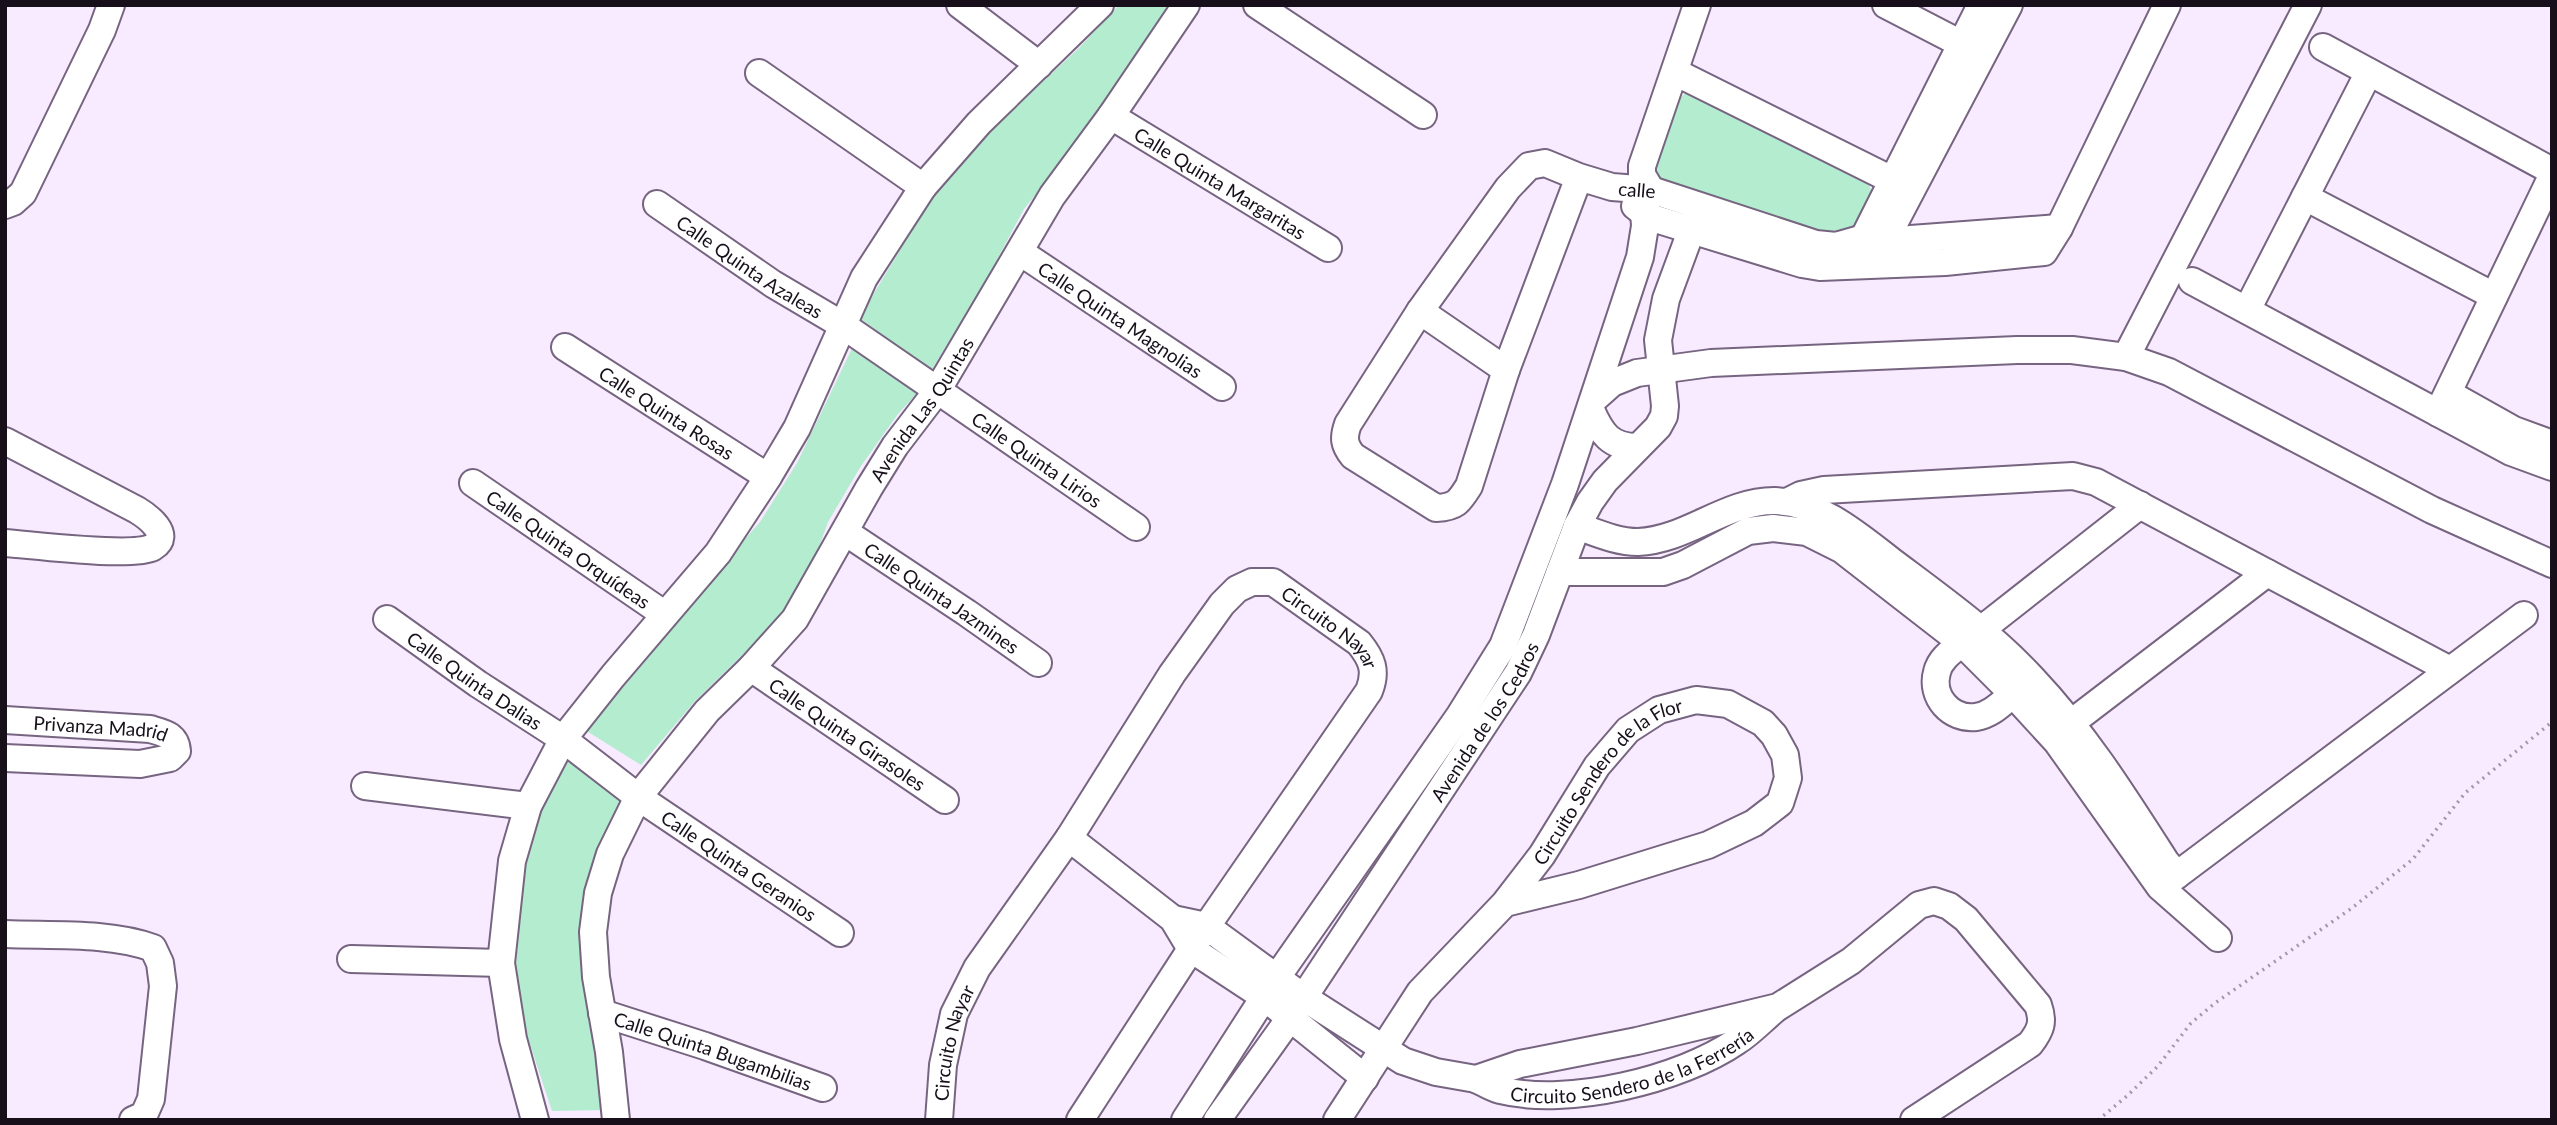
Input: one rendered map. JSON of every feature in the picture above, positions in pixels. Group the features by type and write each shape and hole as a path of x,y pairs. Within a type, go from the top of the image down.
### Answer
{"street":[{"path":"5,205 23,193 97,41 111,5"},
{"path":"960,5 1039,65"},
{"path":"534,1120 513,1039 501,962 512,861 528,806 563,739 664,614 718,553 768,477 797,428 864,278 923,187 979,123 1100,5"},
{"name":"Avenida Las Quintas","path":"616,1120 609,1052 596,977 593,932 598,892 610,854 638,797 708,712 795,619 895,446 937,391 1052,196 1111,116 1186,5"},
{"path":"1257,5 1423,115"},
{"name":"Avenida de los Cedros","path":"1185,1120 1270,987 1484,679 1503,646 1592,405 1640,257 1648,203 1642,166 1697,5"},
{"path":"1886,5 1972,49"},
{"path":"1972,49 1981,5"},
{"path":"1860,267 1972,49 2009,5"},
{"path":"2059,228 2167,5"},
{"path":"2126,357 2308,5"},
{"path":"2323,47 2552,173 2443,403"},
{"path":"1675,72 1902,185"},
{"path":"2247,310 2369,72"},
{"path":"759,73 923,187"},
{"name":"Calle Quinta Margaritas","path":"1111,116 1328,248"},
{"name":"calle","path":"1506,370 1469,486 1459,502 1447,508 1436,508 1353,456 1345,446 1348,424 1420,311 1508,188 1529,166 1545,163 1648,203 1696,218 1816,244 1836,246 1874,239 2059,228"},
{"path":"1420,311 1506,370 1579,177"},
{"path":"2305,197 2494,296"},
{"name":"Calle Quinta Azaleas","path":"657,204 773,284 844,326 937,391"},
{"name":"Avenida de los Cedros","path":"1217,1120 1296,1008 1518,673 1536,635 1577,526 1605,481 1658,428 1664,416 1665,405 1658,340 1666,299 1696,218"},
{"name":"calle","path":"1696,218 1802,264 1860,267 2044,252 2059,228"},
{"name":"Calle Quinta Magnolias","path":"1020,252 1222,387"},
{"path":"2192,281 2443,403 2552,444"},
{"name":"Calle Quinta Rosas","path":"565,347 768,477"},
{"path":"1637,447 1625,447 1604,436 1592,405 1612,383 1660,368 1711,363 2072,350 2126,357 2169,372 2431,510 2552,564"},
{"name":"Calle Quinta Lirios","path":"937,391 1136,527"},
{"path":"2443,403 2511,452 2552,467"},
{"path":"5,441 137,510 153,521 160,532 159,540 153,547 125,551 5,543"},
{"path":"1787,502 1801,495 1824,490 2073,476 2096,482 2450,670"},
{"name":"Calle Quinta Orquídeas","path":"473,483 664,614"},
{"path":"1577,526 1616,540 1639,542 1670,536 1739,505 1771,501 1811,508 1849,528 1972,636 2013,694 2057,742 2218,938"},
{"path":"2013,694 1992,711 1978,717 1963,717 1950,710 1940,699 1935,685 1937,670 1945,657 2140,505"},
{"path":"1543,542 1564,562 1650,574 1683,565 1748,531 1773,528 1807,532 1841,549 2032,678 2098,757 2166,862 2169,881"},
{"name":"Calle Quinta Jazmines","path":"845,532 1038,663"},
{"path":"1670,536 1683,565"},
{"path":"2071,723 2267,573"},
{"name":"Circuito Nayar","path":"939,1120 943,1065 954,1014 978,968 1069,838 1172,674 1222,604 1237,589 1252,582 1273,582 1359,643 1374,667 1373,680 1369,691 1191,948 1080,1120"},
{"path":"2169,881 2524,615"},
{"name":"Calle Quinta Dalias","path":"387,619 478,684 563,739 638,797"},
{"name":"Calle Quinta Girasoles","path":"751,668 944,800"},
{"name":"Circuito Sendero de la Flor","path":"1337,1120 1420,992 1504,903 1542,855 1597,766 1628,730 1659,710 1696,700 1728,704 1763,723 1786,755 1788,778 1780,803 1754,823 1708,845 1579,885 1504,903"},
{"name":"Privanza Madrid","path":"5,720 150,729 170,734 177,744 177,751 170,758 140,764 5,758"},
{"path":"365,786 528,806"},
{"name":"Calle Quinta Geranios","path":"638,797 840,933"},
{"path":"1069,838 1172,919 1191,948 1270,987"},
{"name":"Circuito Sendero de la Ferrería","path":"1296,1008 1403,1061 1436,1072 1476,1079 1497,1090 1523,1095 1563,1095 1653,1080 1696,1063 1737,1041 1778,1007 1851,961 1919,905 1934,901 1949,906 1966,919 2038,1005 2043,1019 2038,1034 2030,1044 1914,1120"},
{"path":"1172,919 1206,926 1296,1008 1365,1078"},
{"path":"5,934 112,939 137,942 153,948 160,963 163,986 151,1099 144,1115 133,1120"},
{"path":"351,959 501,962"},
{"name":"Circuito Sendero de la Ferrería","path":"1476,1079 1520,1064 1637,1041 1778,1007"},
{"name":"Calle Quinta Bugambilias","path":"602,1013 823,1088"}],"path":[{"path":"2098,1120 2158,1066 2191,1023 2215,1003 2353,908 2413,859 2465,793 2552,722"}],"green space":[{"path":"1119,5 1177,5 1128,64 1073,148 1024,209 986,280 931,371 859,318 932,197 966,152 1077,50"},
{"path":"1686,93 1692,93 1867,181 1873,194 1853,233 1841,240 1663,186 1653,168 1677,100"},
{"path":"856,340 920,390 898,414 861,466 828,522 805,585 766,632 696,700 641,765 585,730 619,681 760,522 797,463"},
{"path":"569,755 622,799 587,885 607,1110 552,1111 528,1038 513,968 519,875 542,805"}]}
